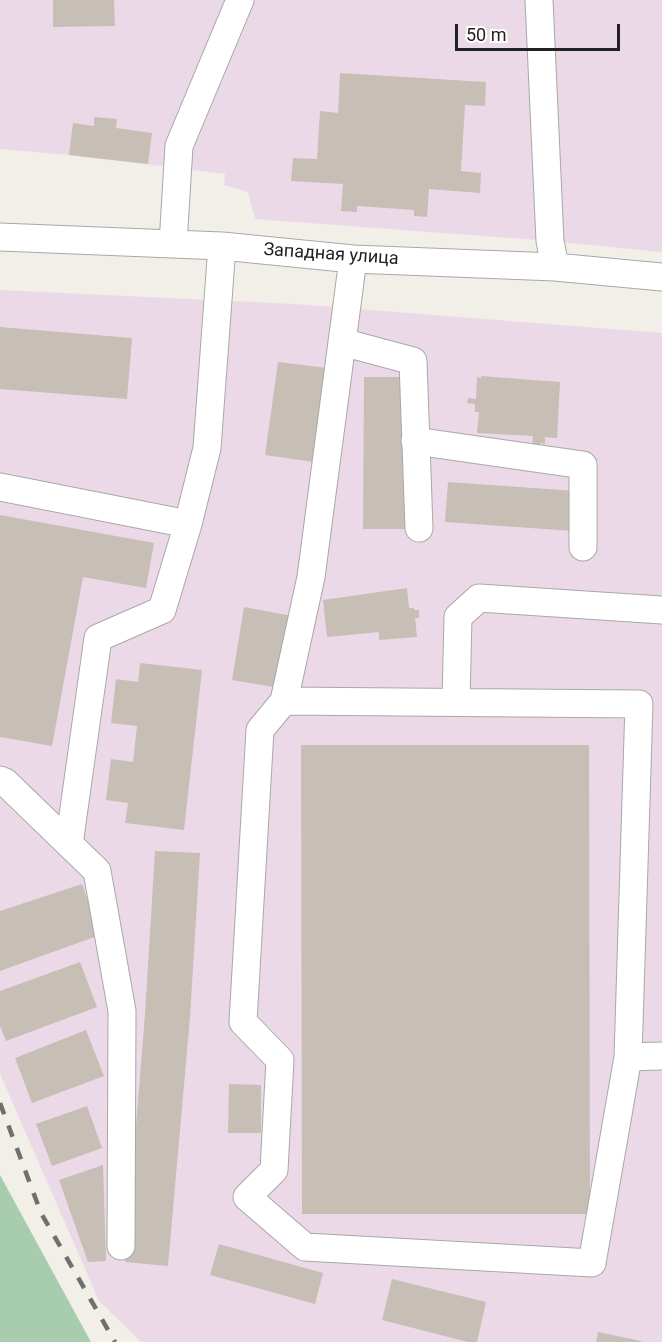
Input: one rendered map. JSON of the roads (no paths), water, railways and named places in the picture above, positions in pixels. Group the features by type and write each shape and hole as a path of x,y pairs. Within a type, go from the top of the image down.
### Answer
{"street":[{"path":"173,244 179,146 240,0"},
{"path":"539,0 550,241 555,267"},
{"name":"Западная улица","path":"0,237 222,246 353,259 555,267 662,277"},
{"path":"69,844 99,638 162,610 188,524 207,448 222,246"},
{"path":"284,701 639,704 628,1057 592,1263 305,1247 247,1197 274,1170 280,1060 243,1022 260,730 284,701 311,577 353,259"},
{"path":"342,342 412,361 419,528"},
{"path":"415,441 583,465 583,547"},
{"path":"0,487 188,524"},
{"path":"456,702 458,617 479,598 662,610"},
{"path":"0,780 5,782 97,871 122,1011 121,1246"},
{"path":"628,1057 662,1056"}],"railway":[{"path":"0,1103 41,1213 115,1342"}]}
